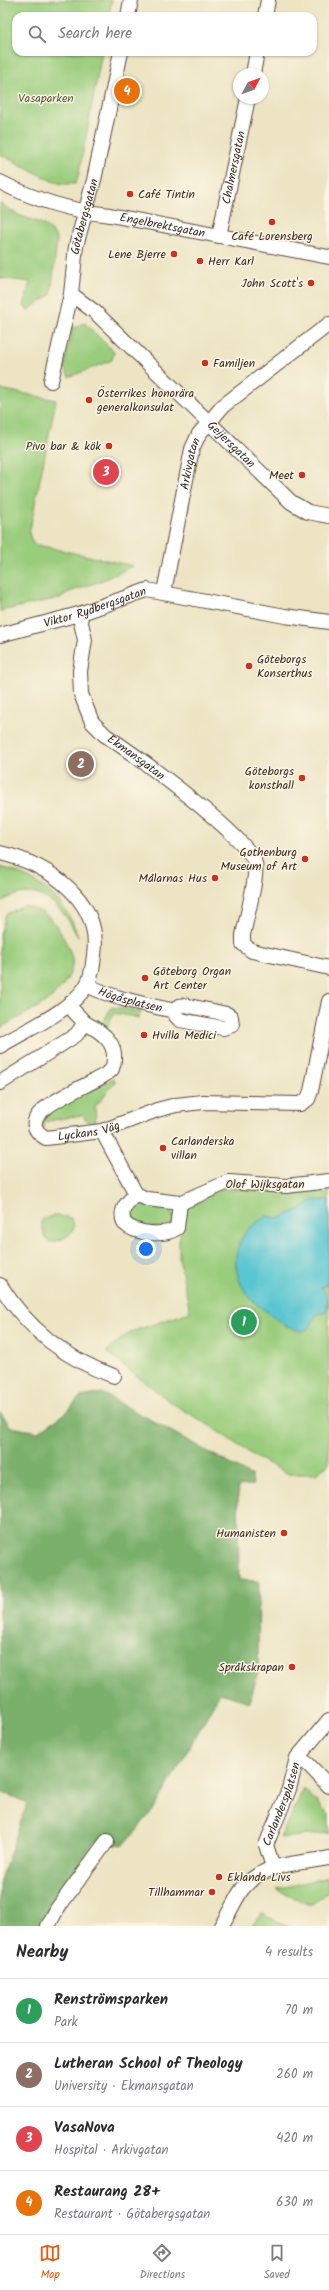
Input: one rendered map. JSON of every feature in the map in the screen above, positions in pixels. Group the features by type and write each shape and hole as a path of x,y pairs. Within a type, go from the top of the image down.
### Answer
{"street":[{"path":"129,12 131,0"},
{"path":"266,12 268,0"},
{"name":"Götabergsgatan","path":"51,381 71,294 76,246 83,213 97,165 120,56"},
{"path":"254,68 256,56"},
{"name":"Chalmersgatan","path":"219,236 247,104"},
{"name":"Engelbrektsgatan","path":"0,182 22,194 83,213 110,215 329,257"},
{"name":"Geijersgatan","path":"71,294 95,312 291,502 308,512 329,516"},
{"name":"Arkivgatan","path":"164,592 192,450 198,434 208,421 224,406 329,324"},
{"name":"Viktor Rydbergsgatan","path":"0,635 78,614 146,590 164,592 285,616 329,622"},
{"name":"Ekmansgatan","path":"78,614 85,640 79,683 81,694 92,722 105,735 162,775 228,831 252,856 255,870 243,935 243,944 252,951 329,968"},
{"name":"Viktor Rydbergsgatan","path":"285,616 329,630"},
{"path":"0,853 43,869 57,878 78,898 92,925 95,941 93,966 87,985 68,1005 0,1046"},
{"name":"Högåsplatsen","path":"87,985 104,994 175,1011"},
{"name":"Lyckans Väg","path":"85,1023 104,1035 111,1042 115,1056 112,1071 47,1106 38,1114 35,1126 39,1134 49,1138 102,1131 157,1110 176,1105 203,1102 300,1104 306,1102 311,1091 329,1001"},
{"path":"0,1083 70,1041 85,1023 68,1005"},
{"path":"102,1131 136,1194 147,1199 180,1203 177,1228 169,1233 132,1229 124,1223 122,1211 124,1206 136,1194"},
{"name":"Olof Wijksgatan","path":"180,1203 228,1182 286,1186 329,1181"},
{"path":"0,1285 11,1302 26,1320 55,1347 91,1368 114,1376"},
{"path":"298,1758 329,1720"},
{"name":"Carlandersplatsen","path":"273,1867 266,1845 289,1789 298,1758 308,1764 329,1786"},
{"path":"48,1926 70,1890 107,1841"},
{"path":"221,1926 249,1882 260,1873 273,1867 329,1858"}],"green space":[{"name":"Vasaparken","path":"0,0 112,0 110,12 12,12 12,56 101,56 78,178 75,184 62,184 52,181 0,154"},
{"path":"0,203 16,214 46,226 54,234 57,240 51,295 28,310 24,306 30,282 0,278"},
{"path":"85,323 114,352 112,360 69,377 64,367 72,329"},
{"path":"0,389 56,400 29,534 33,544 133,566 103,580 69,592 60,598 0,611"},
{"path":"0,867 27,877 49,892 66,911 73,923 78,937 72,925 56,906 36,894 25,893 13,896 0,903"},
{"path":"24,906 43,913 56,925 70,951 72,966 62,987 53,996 0,1028 0,934 6,914"},
{"path":"112,1007 141,1011 139,1018 114,1013 106,1029 102,1023"},
{"path":"114,1078 115,1082 95,1107 96,1124 91,1125 82,1115 48,1121 44,1124 44,1129 40,1123 48,1112"},
{"path":"329,1184 329,1464 316,1474 289,1474 257,1458 207,1424 172,1403 106,1352 130,1332 190,1312 179,1258 179,1241 185,1205 222,1189 263,1191"},
{"path":"137,1203 170,1208 175,1217 168,1229 135,1225 128,1220 128,1210"},
{"path":"55,1215 71,1218 73,1228 72,1232 64,1238 54,1242 49,1242 45,1237 41,1222 43,1219"},
{"path":"102,1393 252,1476 253,1485 238,1486 239,1580 259,1581 258,1672 250,1702 220,1693 155,1808 123,1846 95,1841 40,1926 0,1926 0,1883 27,1803 0,1791 0,1412 11,1427 38,1432 66,1413 80,1397"},
{"path":"304,1788 329,1816 329,1833 280,1838"},
{"path":"329,1877 329,1891 312,1904 308,1904 276,1889"},
{"path":"261,1914 289,1926 252,1926"}],"water":[{"path":"312,1200 329,1200 329,1279 328,1284 321,1287 327,1299 326,1312 317,1314 308,1329 302,1331 285,1325 251,1299 244,1290 239,1279 236,1268 236,1256 239,1245 245,1233 252,1226 266,1216 280,1218 302,1208"}],"place":[{"name":"Restaurang 28+","path":"127,91"},
{"name":"Café Tintin","path":"130,194"},
{"name":"Café Lorensberg","path":"272,222"},
{"name":"Lene Bjerre","path":"174,254"},
{"name":"Herr Karl","path":"200,261"},
{"name":"John Scott's","path":"311,283"},
{"name":"Familjen","path":"205,363"},
{"name":"Österrikes honorära generalkonsulat","path":"89,400"},
{"name":"Pivo bar & kök","path":"109,446"},
{"name":"VasaNova","path":"106,472"},
{"name":"Meet","path":"302,475"},
{"name":"Göteborgs Konserthus","path":"249,666"},
{"name":"Lutheran School of Theology","path":"81,764"},
{"name":"Göteborgs konsthall","path":"302,778"},
{"name":"Gothenburg Museum of Art","path":"305,859"},
{"name":"Målarnas Hus","path":"215,878"},
{"name":"Göteborg Organ Art Center","path":"145,978"},
{"name":"Hvilla Medici","path":"144,1035"},
{"name":"Carlanderska villan","path":"163,1148"},
{"name":"Renströmsparken","path":"244,1322"},
{"name":"Humanisten","path":"284,1533"},
{"name":"Språkskrapan","path":"292,1667"},
{"name":"Eklanda Livs","path":"219,1877"},
{"name":"Tillhammar","path":"212,1892"}]}
